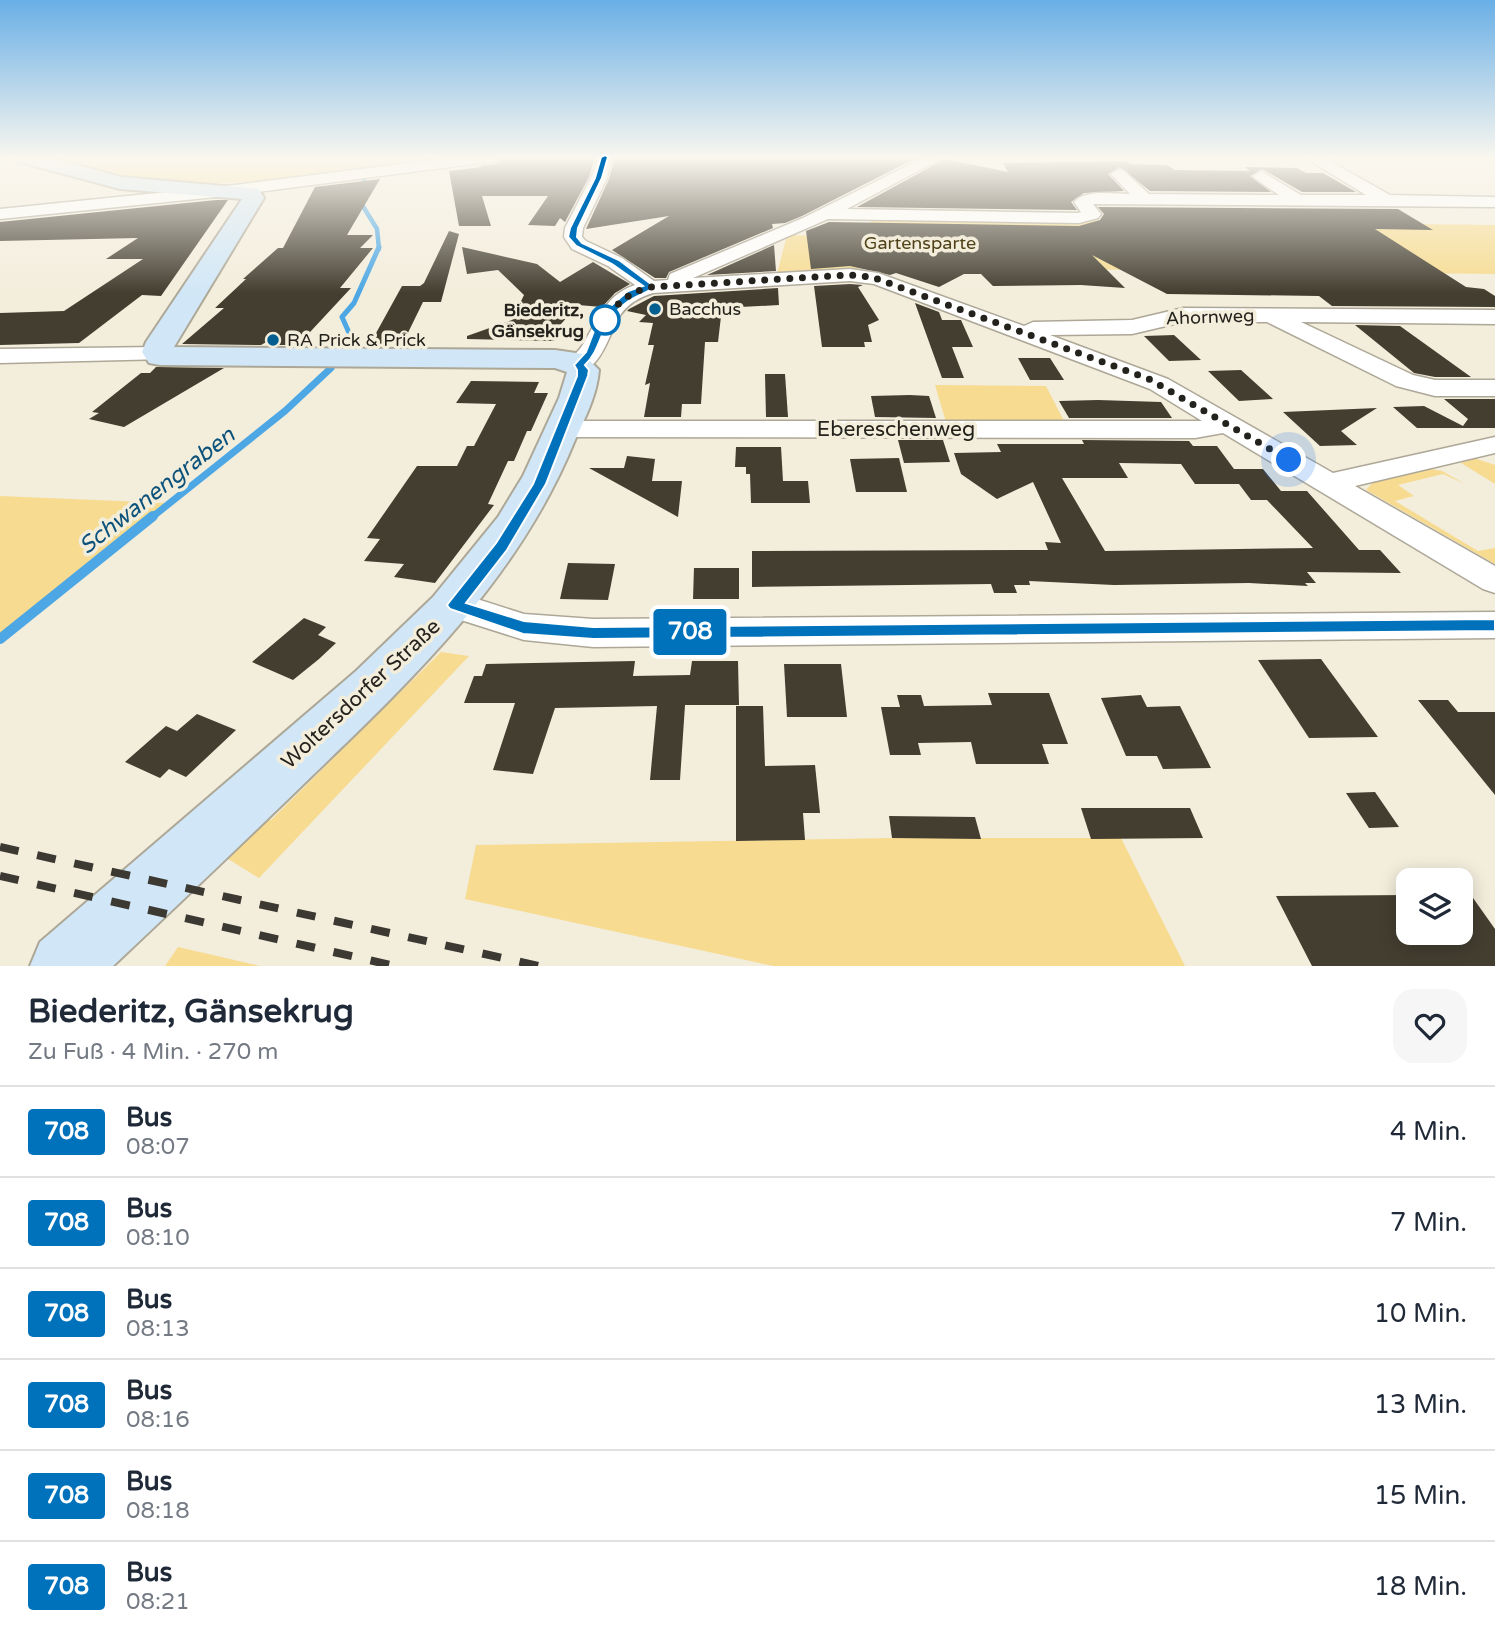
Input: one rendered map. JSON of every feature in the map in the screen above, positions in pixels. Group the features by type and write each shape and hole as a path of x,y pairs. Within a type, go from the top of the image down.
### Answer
{"street":[{"path":"0,214 117,202"},
{"path":"159,354 161,342 250,202"},
{"path":"587,202 574,228 573,237 579,245 615,262 650,287 865,276 1026,332 1149,379 1495,581"},
{"name":"Woltersdorfer Straße","path":"64,966 352,705 456,605 517,523 548,467 582,376 583,370 579,365 591,354 599,331 609,314 632,293 693,272 848,202"},
{"path":"824,214 1082,218 1092,214 1082,202"},
{"name":"Ahornweg","path":"1026,332 1050,327 1132,327 1172,315 1495,317"},
{"name":"Ahornweg","path":"1269,315 1405,381 1435,388 1495,388"},
{"path":"0,356 159,354 173,358 555,359 572,361 579,365"},
{"name":"Ebereschenweg","path":"563,429 1195,430 1229,424"},
{"path":"1329,483 1495,445"},
{"path":"456,605 523,627 593,633 1495,625"}],"green space":[{"name":"Gartensparte","path":"872,218 1495,225 1495,274 882,267 777,274 787,235 866,237"},
{"path":"935,385 1046,386 1065,423 946,422"},
{"path":"1474,458 1495,465 1495,484 1461,463"},
{"path":"1425,468 1442,471 1465,484 1443,474 1398,485 1414,496 1395,501 1478,551 1495,548 1495,564 1366,490 1374,481"},
{"path":"0,496 167,503 0,636"},
{"path":"441,652 469,656 259,878 225,857 261,820 271,820"},
{"path":"892,838 1121,838 1185,966 773,966 465,899 476,845"},
{"path":"178,947 260,966 165,966"}],"building":[{"path":"196,202 227,202 161,296 142,295 79,343 0,345 0,313 64,311 143,259 106,259 138,238 0,241 0,222"},
{"path":"307,202 366,202 347,235 373,235 360,248 373,248 340,288 351,288 298,345 274,345 270,340 261,345 182,344 224,308 215,308 246,279 243,279 278,248 283,248"},
{"path":"455,202 484,202 491,226 459,226"},
{"path":"544,202 576,202 565,222 560,218 555,226 528,225"},
{"path":"598,202 829,202 785,223 772,224 773,228 669,272 666,278 655,278 612,250 669,216 586,229"},
{"path":"866,202 1071,202 1077,210 857,207"},
{"name":"Gartensparte","path":"1098,207 1398,209 1433,230 1375,229 1466,287 1484,289 1495,296 1495,307 1332,306 1319,296 1167,294 1092,255 1125,288 1081,285 993,286 981,274 964,274 939,287 896,273 890,275 850,266 811,269 806,231 829,222 1079,226 1100,220 1104,214"},
{"path":"449,231 459,234 441,302 423,302 403,343 370,344 402,286 420,286 424,283"},
{"path":"774,245 776,271 707,275"},
{"path":"462,247 537,264 560,282 593,262 630,284 615,293 602,307 578,305 561,324 554,341 467,339 467,336 512,320 524,295 498,270 467,274"},
{"path":"863,285 858,287 879,320 868,325 872,342 864,342 865,347 822,347 814,286"},
{"path":"778,288 779,305 722,308 718,342 705,342 701,404 682,404 681,417 644,417 650,383 645,385 654,345 648,345 653,323 639,322 646,315 627,311 629,309 654,296"},
{"path":"915,303 939,312 942,320 961,320 973,347 952,347 964,378 942,378"},
{"path":"1355,325 1400,326 1471,377 1435,377 1414,373"},
{"path":"1174,335 1201,360 1169,361 1144,336"},
{"path":"1018,358 1050,358 1064,380 1030,380"},
{"path":"156,367 224,368 124,427 89,419 99,413 92,412 141,373 150,373"},
{"path":"1241,370 1273,399 1239,401 1208,371"},
{"path":"765,374 785,374 788,417 766,417"},
{"path":"471,381 539,382 534,393 548,393 514,461 508,461 488,504 494,505 435,583 394,577 404,564 364,561 380,539 367,538 417,466 457,466 467,446 474,446 496,404 456,403"},
{"path":"871,396 929,396 936,418 875,417"},
{"path":"1444,399 1495,399 1495,428 1417,428 1393,407 1424,406 1463,426 1468,419"},
{"path":"1059,401 1161,402 1172,418 1069,418"},
{"path":"1377,408 1341,431 1357,445 1320,446 1283,412"},
{"path":"898,440 943,440 950,462 904,463"},
{"path":"1082,440 1189,441 1193,446 1217,446 1234,469 1263,469 1281,491 1307,491 1359,550 1380,550 1401,573 1307,572 1316,583 1305,583 1308,586 1249,583 1114,585 1029,581 1030,585 1014,585 1017,593 994,593 991,584 752,587 752,551 1048,550 1045,542 1061,543 1033,482 997,499 961,474 954,453 1001,452 997,444 1084,444","holes":["1119,463 1181,464 1195,484 1239,484 1251,500 1267,500 1313,548 1105,551 1062,478 1128,478"]},
{"path":"736,447 781,447 783,481 808,481 810,503 751,503 750,474 746,474 746,467 735,467"},
{"path":"627,456 655,459 652,481 682,481 678,517 589,468 624,468"},
{"path":"899,458 907,492 856,492 850,459"},
{"path":"568,563 615,564 608,600 560,599"},
{"path":"694,568 739,568 739,599 693,599"},
{"path":"304,618 326,627 318,635 336,643 319,659 293,680 252,662"},
{"path":"1321,659 1378,737 1309,738 1258,660"},
{"path":"635,661 633,676 690,675 692,661 738,661 739,705 685,705 680,780 650,780 657,706 555,708 533,774 493,770 515,703 464,703 474,676 482,676 486,664"},
{"path":"784,664 841,664 847,717 787,717"},
{"path":"988,693 1049,693 1068,744 1042,744 1049,764 976,764 971,742 918,743 921,755 890,755 881,707 900,707 897,695 921,695 924,706 992,705"},
{"path":"1141,695 1147,707 1180,706 1211,768 1163,769 1157,756 1126,756 1101,698"},
{"path":"1418,700 1448,700 1458,712 1495,712 1495,795"},
{"path":"736,706 763,706 765,766 815,765 820,813 803,813 805,840 736,841"},
{"path":"197,714 236,730 186,777 169,769 160,778 125,762 166,726 177,731"},
{"path":"1375,792 1399,827 1369,828 1346,793"},
{"path":"1081,808 1190,808 1203,838 1091,839"},
{"path":"889,816 975,817 981,839 892,838"},
{"path":"1396,895 1396,945 1473,945 1473,898 1495,929 1495,966 1312,966 1276,896"}],"waterway":[{"name":"Schwanengraben","path":"361,202 377,229 379,247"},
{"name":"Schwanengraben","path":"348,346 350,335 342,317 354,303 379,247"},
{"name":"Schwanengraben","path":"151,518 285,411 331,368"},
{"name":"Schwanengraben","path":"0,639 153,516"}],"railway":[{"path":"0,847 539,966"},
{"path":"0,876 395,966"}],"bus line":[{"name":"708","path":"587,202 574,228 575,240 586,249 633,273 650,287 632,293 609,314 599,331 591,354 579,365 583,370 582,376 540,484 502,546 456,605 523,627 544,631 593,633 1495,625"}],"place":[{"name":"Bacchus","path":"655,309"},
{"name":"Biederitz, Gänsekrug","path":"605,320"},
{"name":"RA Prick & Prick","path":"273,340"}],"route":[{"path":"605,320 604,322 622,300 632,293 650,287 850,275 872,277 1149,379 1289,460"}]}
